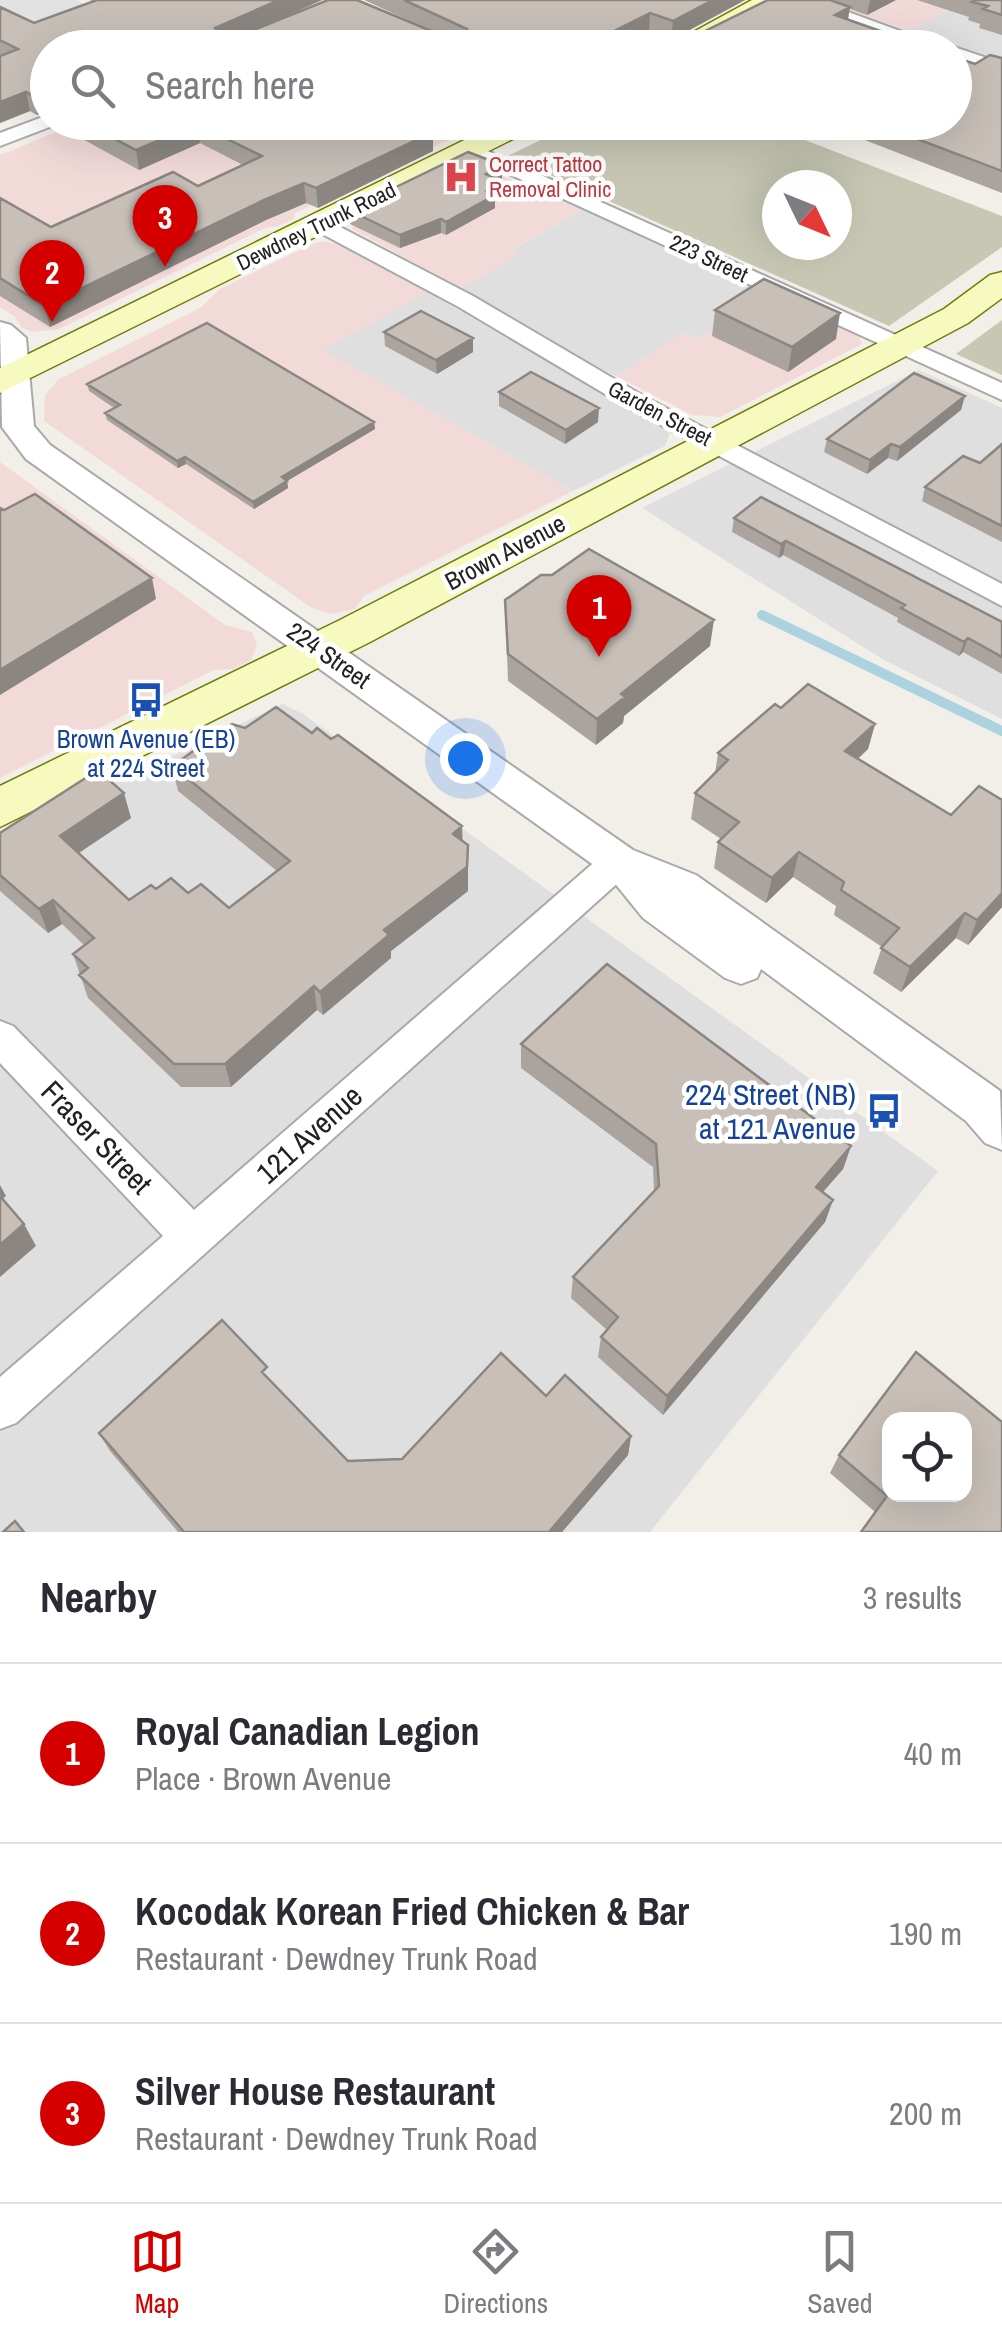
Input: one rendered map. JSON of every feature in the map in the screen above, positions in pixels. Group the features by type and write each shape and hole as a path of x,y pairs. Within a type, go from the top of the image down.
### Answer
{"main road":[{"path":"713,30 772,0"},
{"name":"Dewdney Trunk Road","path":"8,378 490,140"},
{"name":"Brown Avenue","path":"0,808 320,648 956,316 1002,282"}],"street":[{"path":"798,0 886,30"},
{"path":"972,59 1002,69"},
{"path":"0,140 30,128"},
{"name":"223 Street","path":"470,150 1002,392"},
{"name":"Garden Street","path":"320,224 465,302 636,402 1002,596"},
{"name":"224 Street","path":"0,331 11,338 8,378 18,428 38,452 618,862 658,906 984,1139 1002,1144"},
{"name":"224 Street","path":"0,445 38,452"},
{"name":"224 Street","path":"618,862 680,888 983,1106 1002,1128"},
{"name":"121 Avenue","path":"0,1407 618,862"},
{"name":"Fraser Street","path":"0,1037 193,1238"}],"shaded area":[{"path":"0,0 76,0 97,10 41,30 30,30 27,35 0,22"},
{"path":"819,0 966,0 906,30"},
{"path":"966,0 1002,0 1002,61 972,51 972,30 911,30"},
{"path":"37,140 448,140 295,213 293,219 279,226 265,228 59,329 33,332 22,328 15,317 0,307 0,155"},
{"path":"540,140 805,140 1002,216 1002,247 889,326 508,156"},
{"path":"480,167 585,208 511,250 518,255 461,288 352,229 353,224"},
{"path":"585,208 770,291 698,339 684,333 616,376 547,341 461,288 517,255 510,251"},
{"path":"325,241 348,248 427,292 323,350 573,491 364,596 355,609 331,614 312,608 44,421 45,395 59,379 200,308 220,289"},
{"path":"770,291 857,333 862,344 720,417 692,415 616,376 684,333 698,339"},
{"path":"427,292 665,428 670,433 665,446 573,491 322,350"},
{"path":"1002,320 1002,375 956,354"},
{"path":"919,370 1002,408 1002,719 884,660 642,508"},
{"path":"0,462 225,625 252,632 257,645 251,660 233,669 214,670 0,778"},
{"path":"283,704 303,714 938,1171 650,1532 0,1532 0,836"}],"building":[{"path":"97,0 279,0 217,30 30,30 30,94 26,92 0,102 0,56 18,49 0,40 0,7 34,23"},
{"path":"328,0 357,0 429,30 253,30"},
{"path":"404,0 713,0 673,21 650,13 616,30 466,30"},
{"path":"768,0 830,0 850,7 835,15 877,30 707,30"},
{"path":"1002,0 1002,15 983,9 988,6 972,2"},
{"path":"990,55 1002,58 1002,171 920,140 972,140 972,63"},
{"path":"117,140 159,140 136,150"},
{"path":"230,140 416,140 316,188 304,183 264,200 45,306 0,278 0,198 51,227 173,172 198,186 262,156"},
{"path":"468,152 502,165 486,174 504,182 487,191 495,195 446,222 441,219 400,235 349,210"},
{"path":"764,279 840,313 792,347 715,310"},
{"path":"421,311 473,338 436,360 384,332"},
{"path":"207,323 374,422 282,477 287,481 253,502 185,457 177,461 105,413 120,405 87,384"},
{"path":"531,372 599,408 566,430 499,392"},
{"path":"914,373 965,396 900,447 891,444 870,460 827,439"},
{"path":"1002,444 1002,526 925,487 963,456 980,463"},
{"path":"35,494 152,578 0,670 0,508 4,510"},
{"path":"761,497 1002,622 1002,657 968,638 964,642 901,608 905,605 786,541 781,544 734,518"},
{"path":"589,549 714,620 621,694 625,697 597,719 508,654 505,600 541,575 552,575"},
{"path":"808,684 875,724 845,751 951,815 979,786 1002,800 1002,893 977,920 965,913 910,967 881,948 899,928 841,890 844,882 799,852 772,878 718,842 739,822 695,793 728,760 718,753 775,704 781,708"},
{"path":"276,707 312,733 317,728 331,739 338,735 462,826 453,834 468,845 467,867 384,930 389,935 320,992 314,986 225,1064 174,1064 79,975 88,968 73,954 94,938 53,900 39,909 0,875 0,833 98,770 124,793 60,836 129,900 151,885 156,889 171,878 188,893 201,884 229,908 290,861 172,766 232,724 245,728"},
{"path":"607,964 851,1146 816,1187 833,1200 667,1396 601,1337 618,1317 573,1277 659,1186 656,1144 521,1044"},
{"path":"0,1196 24,1224 0,1245"},
{"path":"222,1320 267,1367 262,1372 348,1461 402,1459 501,1353 546,1396 565,1375 631,1436 549,1532 184,1532 99,1433"},
{"path":"916,1352 1002,1422 1002,1532 861,1532 883,1502 972,1502 972,1412 882,1412 882,1492 839,1455"},
{"path":"15,1521 24,1532 3,1532"}],"waterway":[{"path":"762,615 1002,731"}],"place":[{"name":"Correct Tattoo Removal Clinic","path":"461,177"},
{"name":"Silver House Restaurant","path":"165,267"},
{"name":"Kocodak Korean Fried Chicken & Bar","path":"52,322"},
{"name":"Royal Canadian Legion","path":"599,657"},
{"name":"Brown Avenue (EB) at 224 Street","path":"146,700"},
{"name":"224 Street (NB) at 121 Avenue","path":"884,1111"}]}
